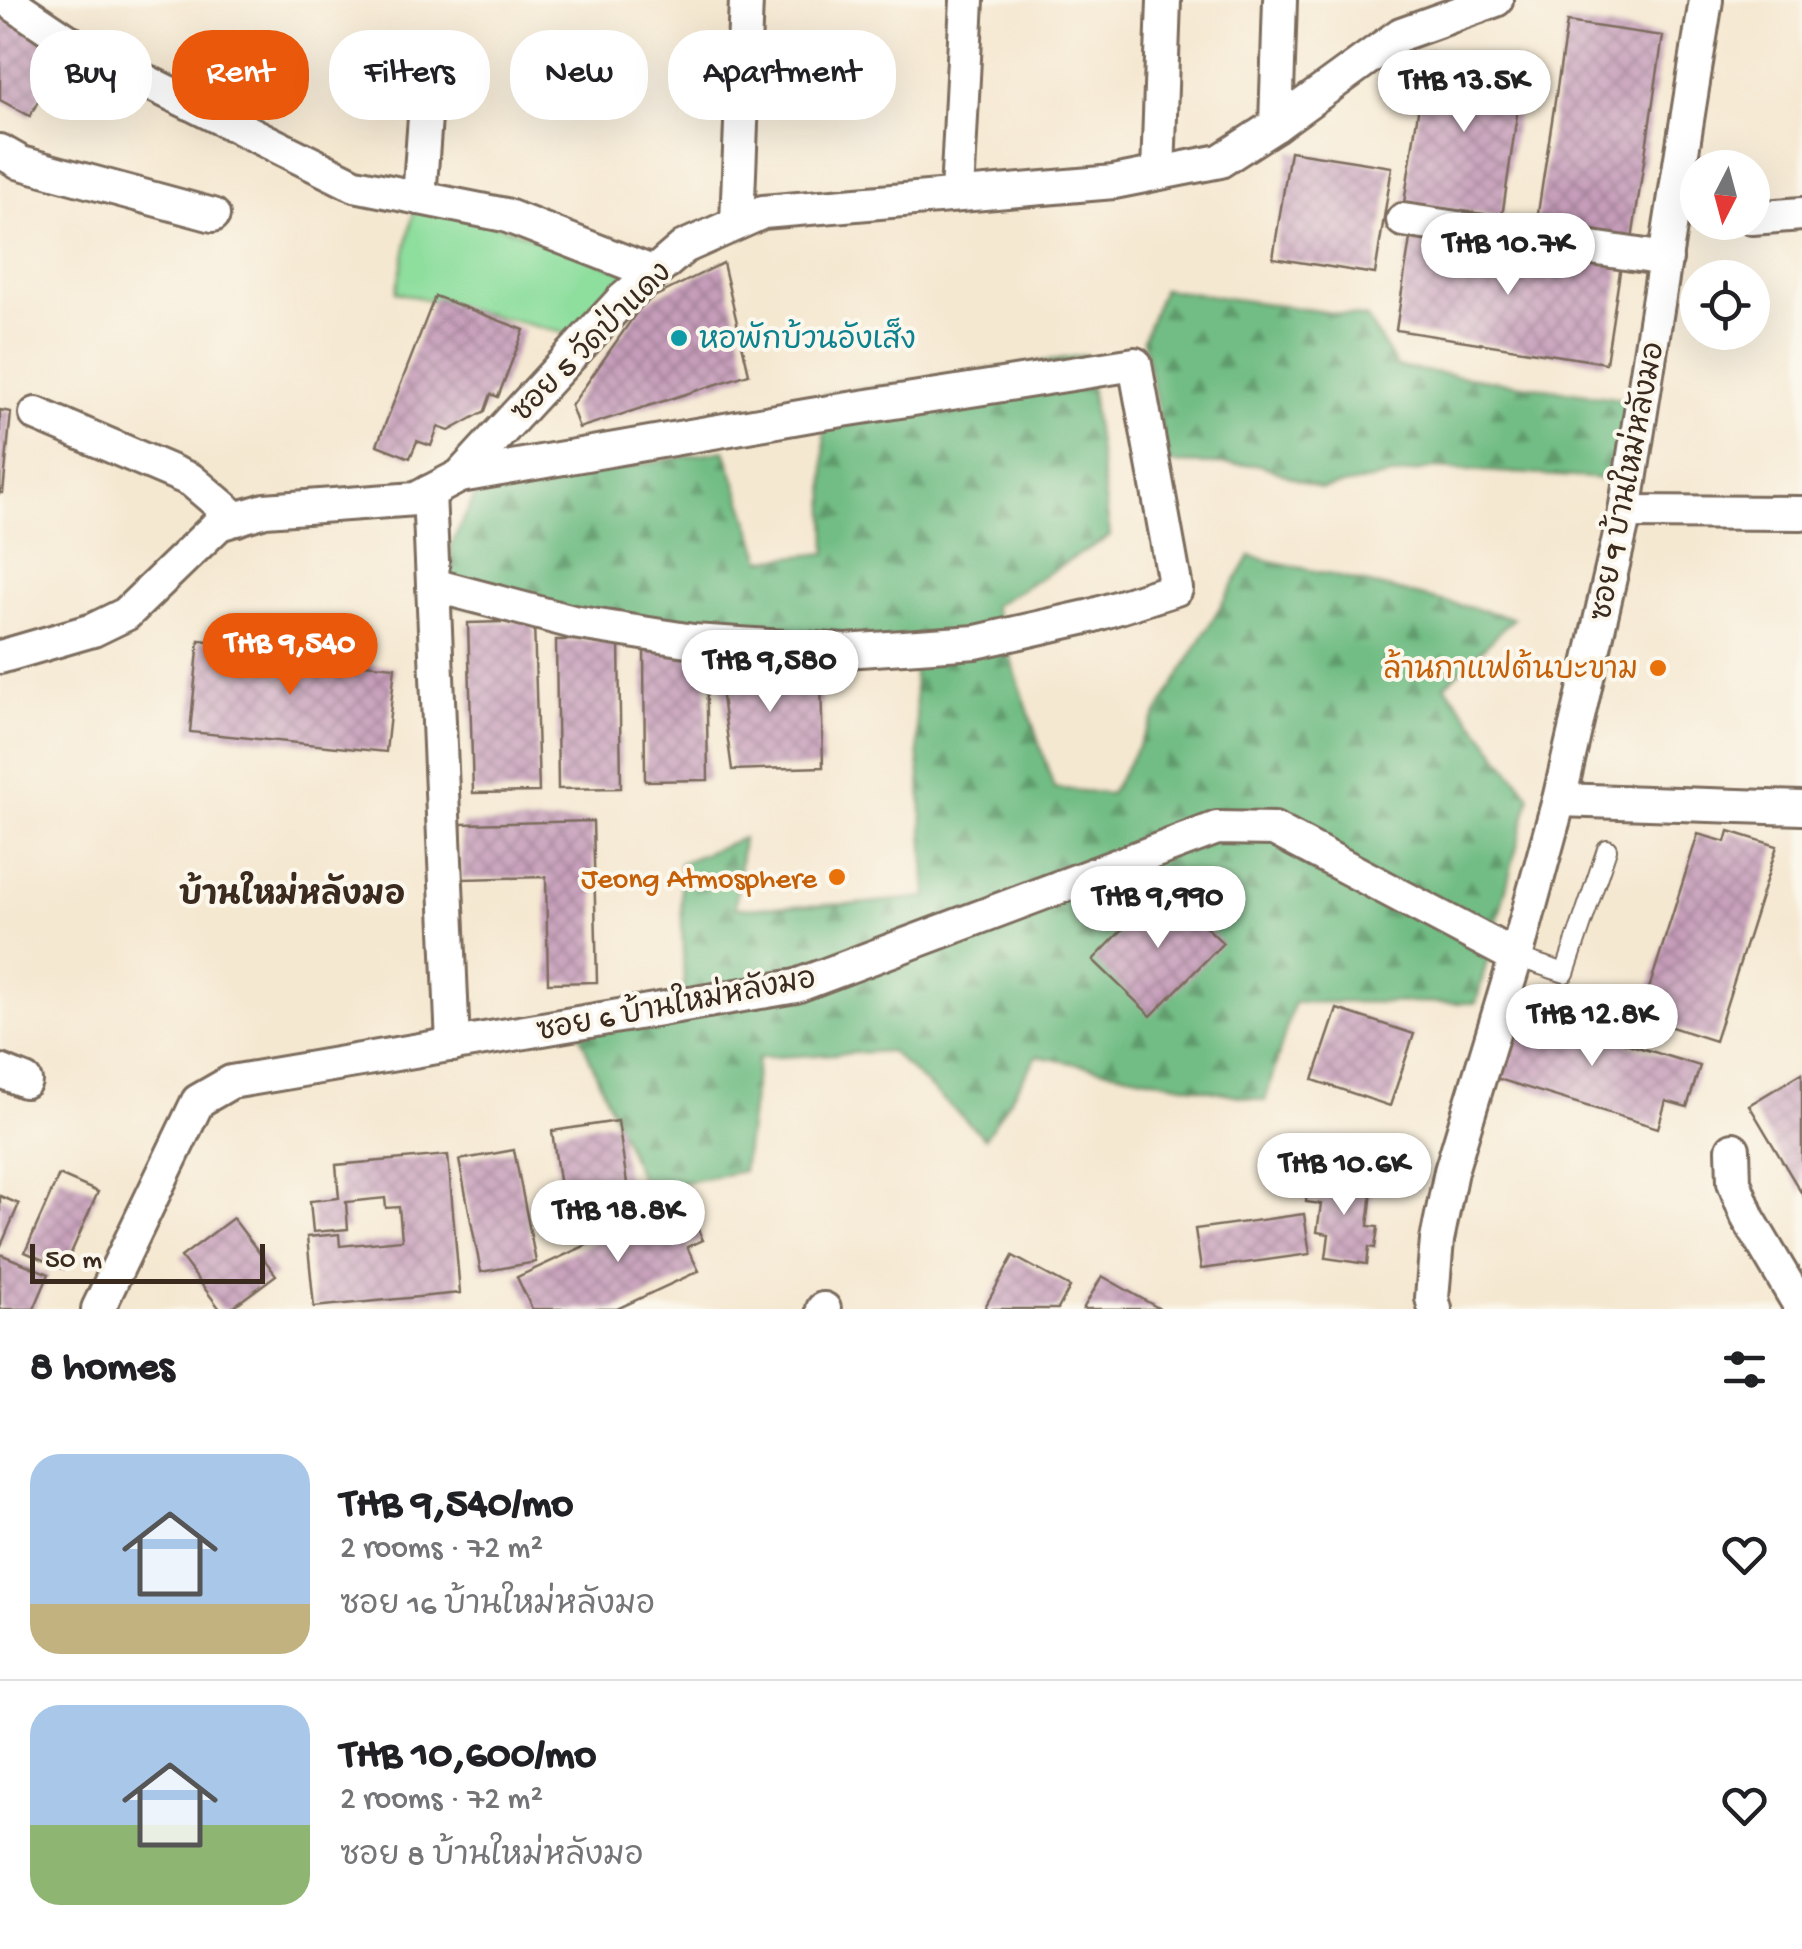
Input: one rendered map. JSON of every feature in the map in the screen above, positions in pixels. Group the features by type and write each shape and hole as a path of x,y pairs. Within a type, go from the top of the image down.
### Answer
{"street":[{"path":"7,0 77,47 355,185 505,216 654,272"},
{"path":"737,222 746,0"},
{"path":"957,194 967,0"},
{"path":"1158,173 1164,0"},
{"path":"1276,125 1280,0"},
{"name":"ซอย 5 วัดป่าแดง","path":"0,658 93,630 126,614 219,524 265,510 416,499 460,476 621,301 684,247 737,222 763,212 1114,182 1220,160 1276,125 1401,34 1496,0"},
{"name":"ซอย 9 บ้านใหม่หลังมอ","path":"1692,150 1706,0"},
{"path":"419,198 425,120"},
{"path":"0,151 20,163 213,215"},
{"path":"1770,217 1802,214"},
{"path":"1402,220 1666,260"},
{"name":"ซอย 9 บ้านใหม่หลังมอ","path":"1435,1309 1432,1298 1437,1240 1451,1171 1559,800 1625,512 1666,260 1680,233"},
{"path":"433,585 573,622 676,639 844,651 976,642 1091,616 1176,589 1135,364 460,476"},
{"path":"36,414 191,480 237,518"},
{"path":"429,492 453,1044"},
{"path":"1625,512 1802,513"},
{"path":"1559,800 1802,808"},
{"name":"ซอย 6 บ้านใหม่หลังมอ","path":"98,1309 198,1100 231,1082 796,986 1217,828 1274,830 1516,956"},
{"path":"1733,1149 1734,1182 1748,1218 1802,1309"}],"lane":[{"path":"1516,956 1565,973 1607,849"}],"green space":[{"path":"415,206 504,227 628,272 580,337 396,292"},
{"path":"1163,289 1367,318 1397,367 1629,400 1621,480 1435,468 1321,489 1261,465 1169,463 1143,339"},
{"path":"1086,355 1110,536 993,606 1054,788 1110,794 1250,556 1514,618 1445,685 1530,796 1476,1003 1294,1002 1265,1101 1037,1056 985,1138 890,1051 758,1058 743,1171 645,1190 578,1030 685,1010 680,863 743,838 735,908 927,897 913,659 450,605 451,545 477,492 725,450 762,560 827,553 823,395"}],"building":[{"path":"0,13 32,30 30,116 0,100"},
{"path":"1567,22 1663,36 1632,240 1536,226"},
{"path":"1427,52 1524,67 1502,217 1404,203"},
{"path":"1290,151 1392,167 1375,274 1273,258"},
{"path":"1411,232 1621,265 1606,363 1396,330"},
{"name":"หอพักบ้วนอังเส็ง","path":"723,263 749,374 579,428 571,406 644,302"},
{"path":"435,296 524,330 498,397 491,394 485,411 449,431 438,427 431,446 417,441 410,458 377,445"},
{"path":"0,410 11,412 3,493 0,493"},
{"path":"534,621 539,792 473,793 468,623"},
{"path":"234,635 253,637 252,653 395,667 386,752 190,732 199,640 233,644"},
{"path":"556,640 619,640 621,788 558,789"},
{"path":"644,647 706,647 708,780 645,781"},
{"path":"763,649 766,679 821,674 823,767 732,770 716,653"},
{"path":"593,821 597,982 548,983 546,877 462,879 461,824"},
{"path":"1729,831 1777,846 1715,1041 1640,1017 1698,834 1726,842"},
{"path":"1164,887 1223,943 1151,1016 1093,960"},
{"path":"1337,1009 1414,1034 1390,1106 1313,1080"},
{"path":"1513,1009 1700,1066 1687,1107 1666,1101 1658,1128 1492,1077"},
{"path":"1802,1073 1802,1194 1749,1105"},
{"path":"618,1121 631,1211 580,1241 564,1216 552,1131"},
{"path":"514,1150 536,1262 481,1272 459,1160"},
{"path":"448,1155 460,1293 314,1307 307,1237 339,1234 340,1246 402,1240 399,1207 386,1208 385,1198 346,1202 348,1229 313,1232 310,1201 339,1198 336,1165"},
{"path":"59,1175 98,1192 64,1269 25,1252"},
{"path":"1336,1176 1354,1179 1353,1188 1372,1191 1368,1226 1378,1227 1375,1248 1369,1247 1367,1264 1326,1258 1329,1234 1317,1232 1321,1204 1306,1202 1308,1179 1335,1182"},
{"path":"0,1196 19,1204 0,1248"},
{"path":"684,1200 703,1240 687,1247 699,1271 617,1309 532,1309 517,1277"},
{"path":"1304,1214 1310,1254 1201,1269 1195,1229"},
{"path":"233,1218 276,1275 230,1309 220,1309 181,1257"},
{"path":"0,1254 49,1274 34,1309 0,1309"},
{"path":"1013,1256 1070,1287 1058,1309 984,1309"},
{"path":"1102,1276 1160,1309 1083,1309"}],"place":[{"name":"หอพักบ้วนอังเส็ง","path":"679,338"},
{"name":"ล้านกาแฟต้นบะขาม","path":"1658,668"},
{"name":"Jeong Atmosphere","path":"837,877"}],"district":[{"name":"บ้านใหม่หลังมอ","path":"292,893"}]}
